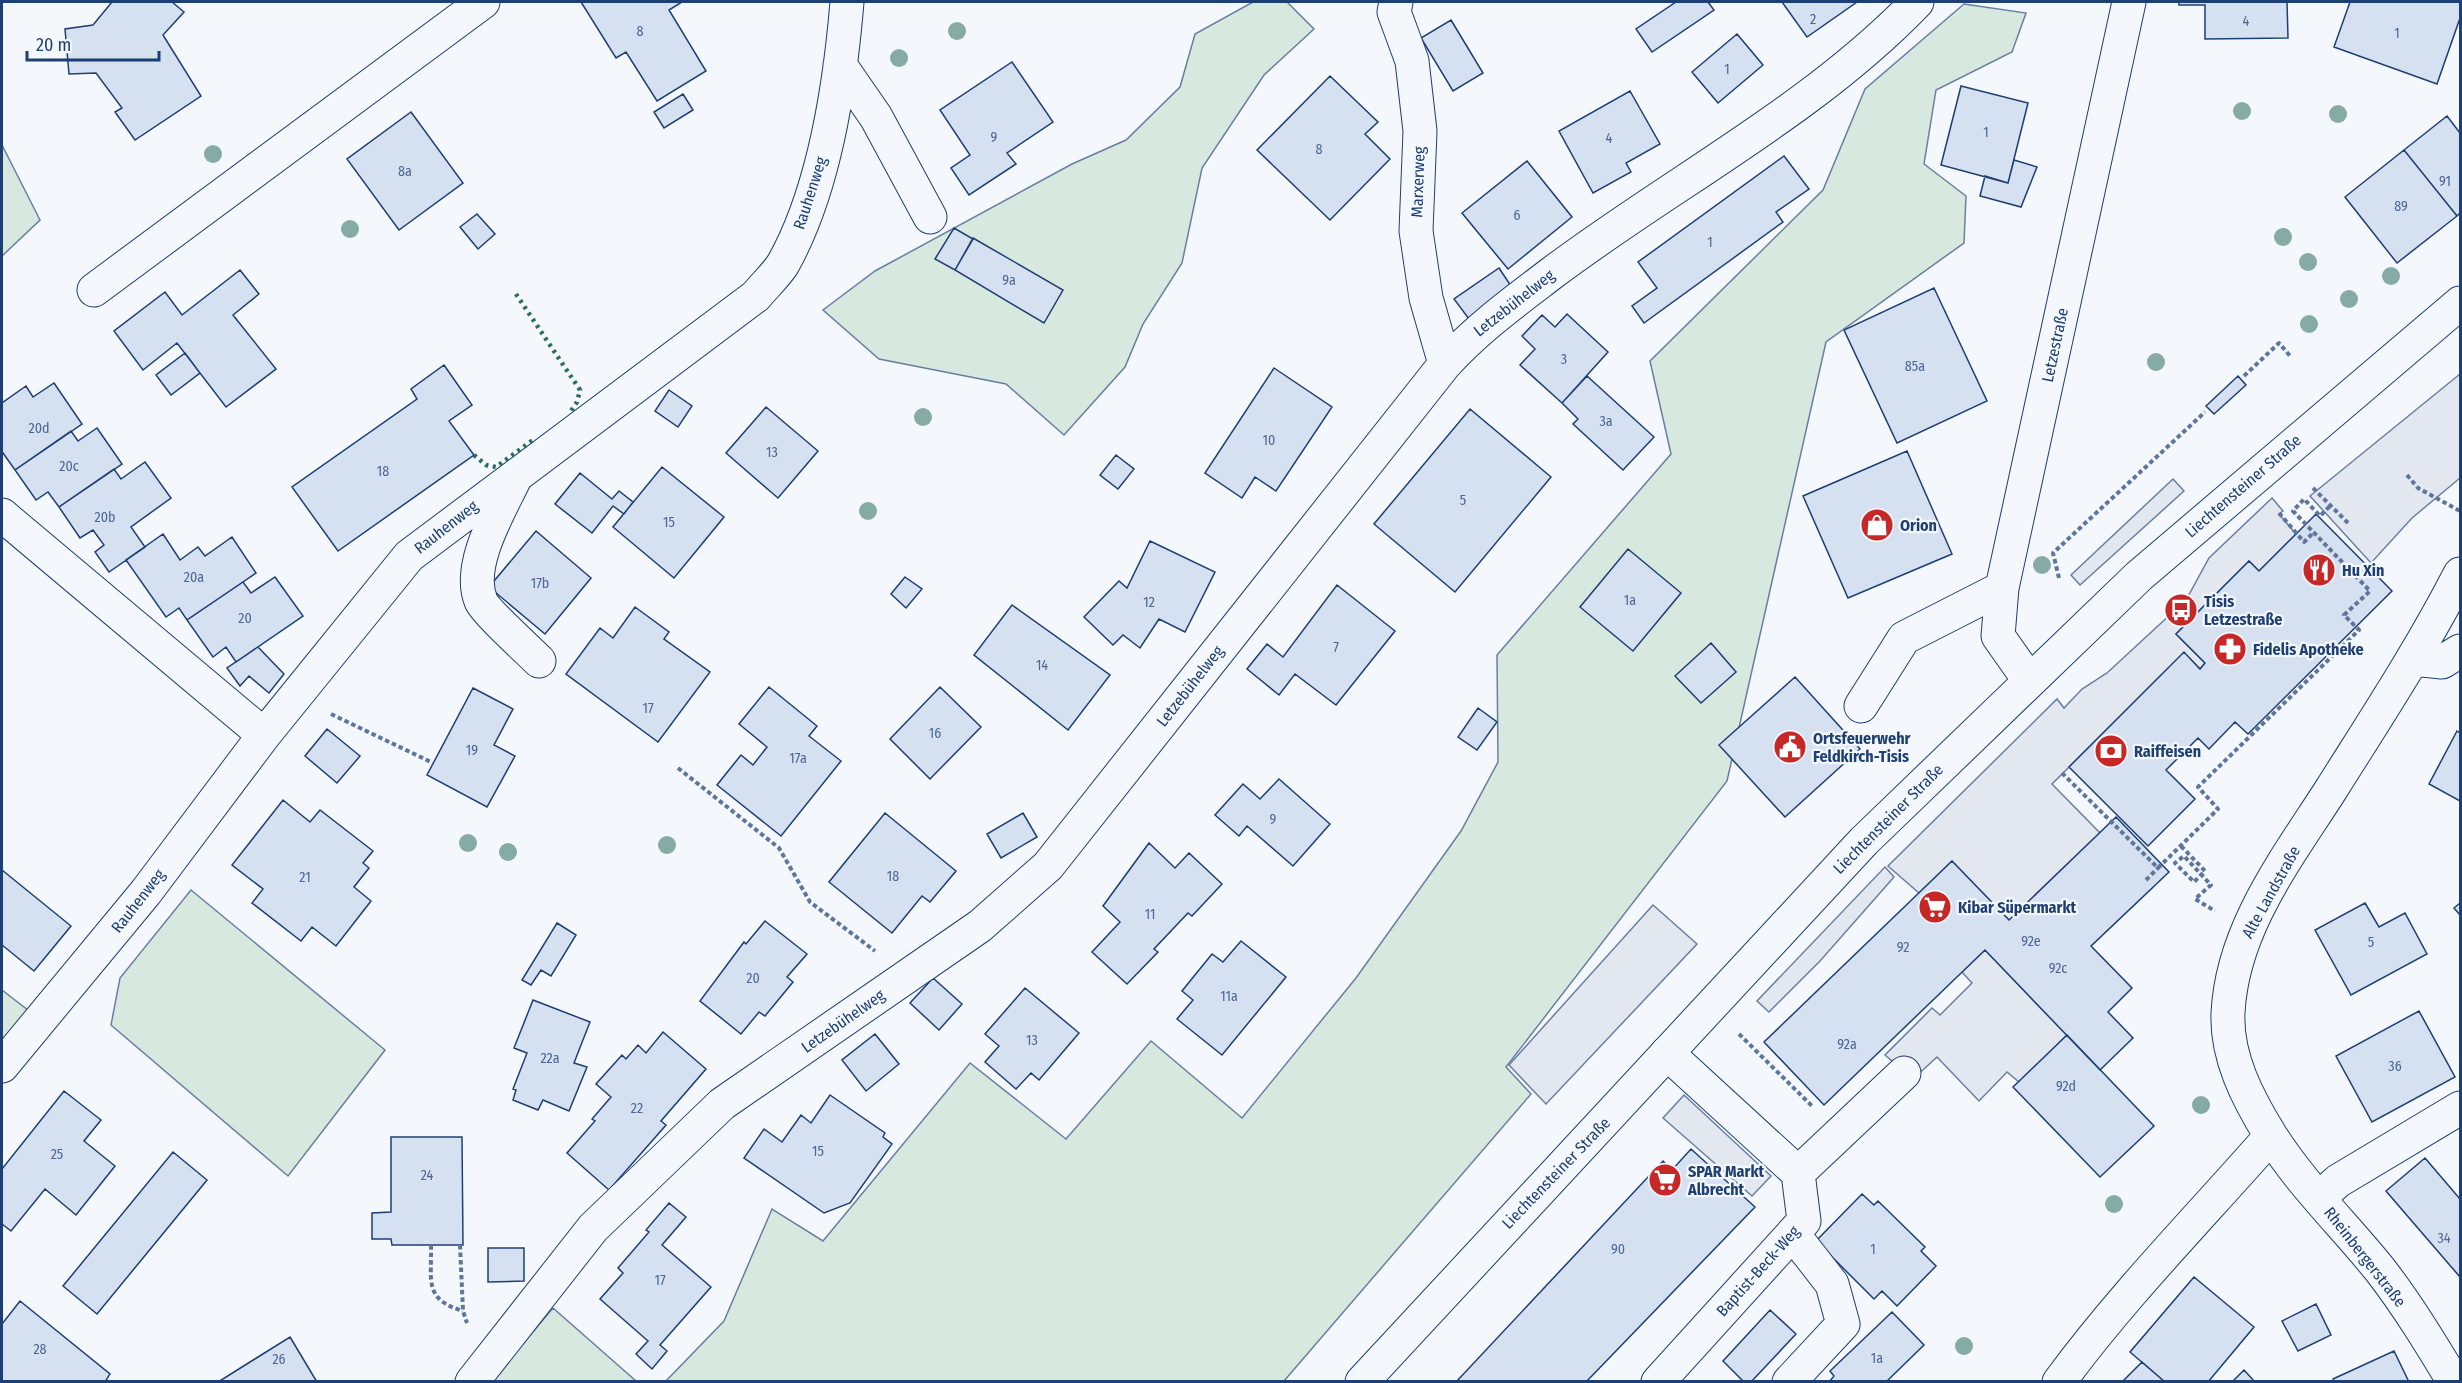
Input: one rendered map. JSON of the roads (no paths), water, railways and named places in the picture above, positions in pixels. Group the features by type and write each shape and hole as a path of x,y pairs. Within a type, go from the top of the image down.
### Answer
{"street":[{"path":"94,290 483,2"},
{"name":"Rauhenweg","path":"2,1066 146,892 264,735 409,556 518,471 756,296 782,266 803,222 825,144 840,65 847,2"},
{"name":"Marxerweg","path":"1396,2 1394,12 1412,61 1420,131 1416,231 1426,298 1445,364"},
{"name":"Letzebühelweg","path":"481,1370 593,1228 722,1104 980,927 1048,866 1445,364 1474,332 1595,240 1829,81 1917,2"},
{"name":"Letzestraße","path":"2029,680 1998,636 2002,588 2129,2"},
{"path":"840,65 876,117 930,217"},
{"name":"Liechtensteiner Straße","path":"1362,1382 1864,841 2139,576 2460,303"},
{"path":"518,471 488,535 476,574 481,602 539,661"},
{"path":"2,515 264,735"},
{"name":"Alte Landstraße","path":"2271,1136 2235,1069 2228,1014 2235,964 2248,927 2272,883 2413,659 2460,574"},
{"path":"1861,706 1904,638 2002,588"},
{"path":"2413,659 2442,662 2460,651"},
{"path":"1667,1053 1798,1173 1904,1073"},
{"path":"2319,1198 2338,1181 2460,1108"},
{"path":"2059,1382 2097,1330 2271,1136"},
{"name":"Rheinbergerstraße","path":"2271,1136 2381,1272 2454,1382"},
{"name":"Baptist-Beck-Weg","path":"1658,1382 1804,1221 1798,1173"},
{"path":"1790,1382 1843,1324 1832,1284 1793,1233"}],"place":[{"name":"Orion","path":"1877,525"},
{"name":"Hu Xin","path":"2319,570"},
{"name":"Tisis Letzestraße","path":"2181,610"},
{"name":"Fidelis Apotheke","path":"2230,649"},
{"name":"Ortsfeuerwehr Feldkirch-Tisis","path":"1790,747"},
{"name":"Raiffeisen","path":"2111,751"},
{"name":"Kibar Süpermarkt","path":"1935,907"},
{"name":"SPAR Markt Albrecht","path":"1665,1180"}]}
